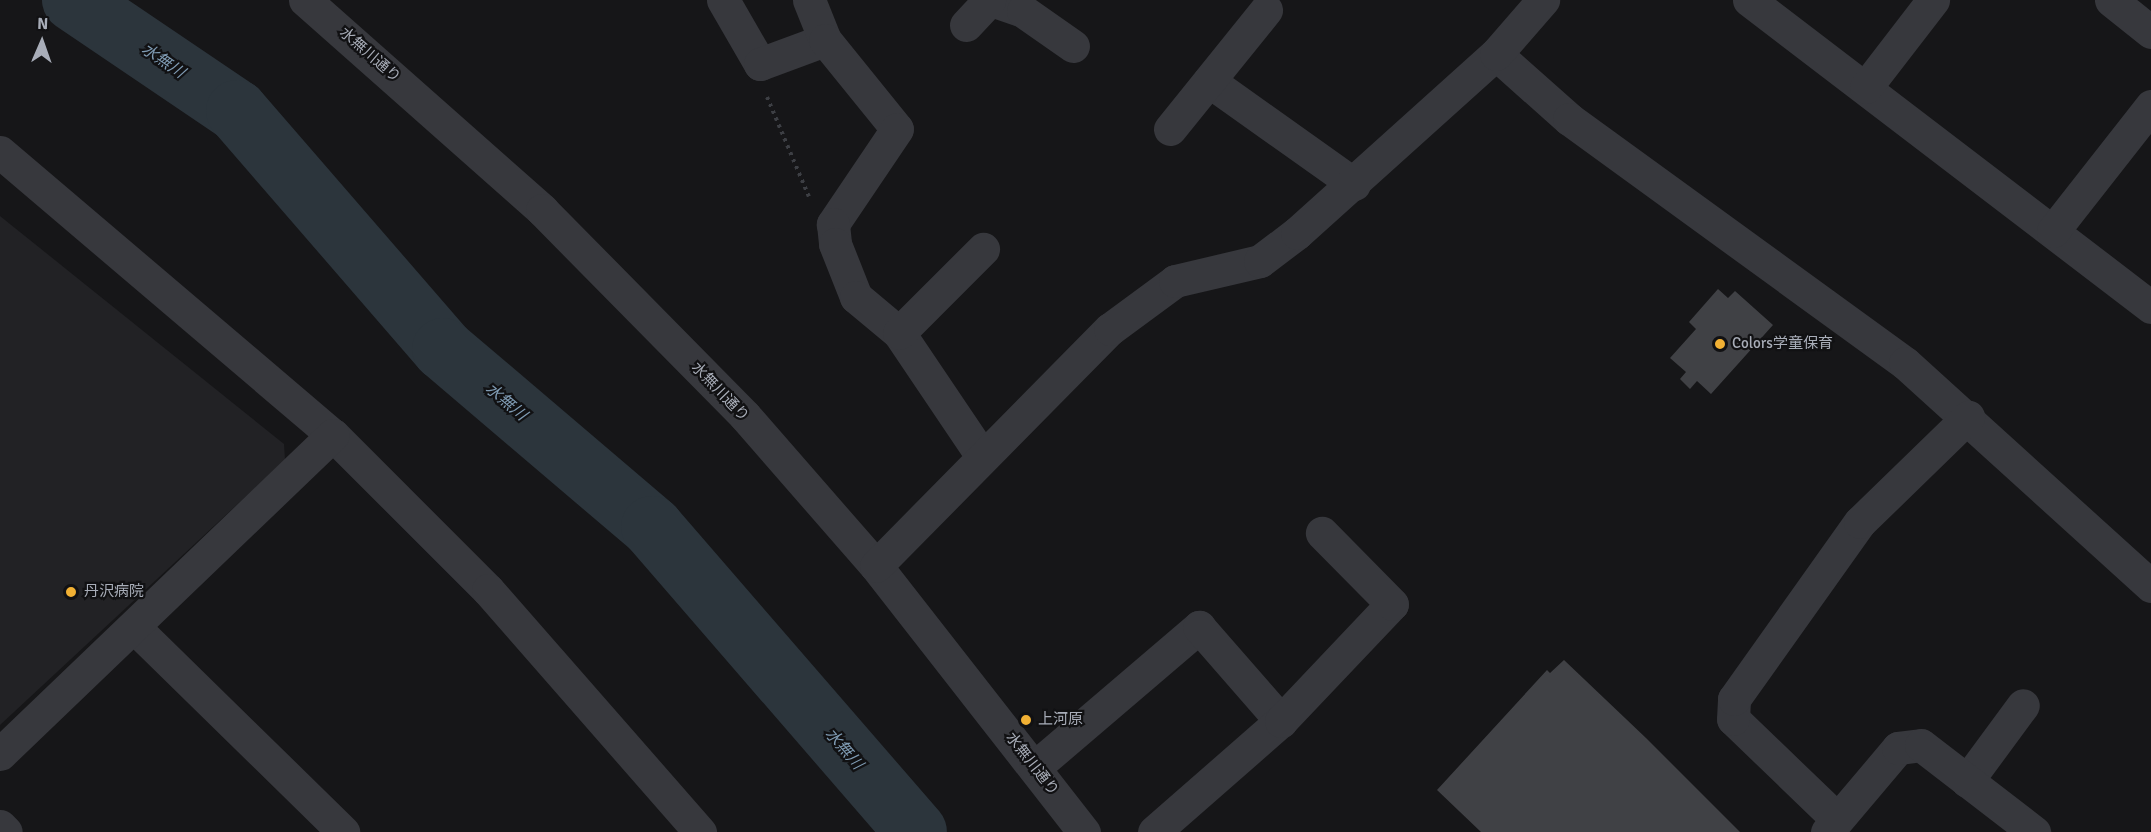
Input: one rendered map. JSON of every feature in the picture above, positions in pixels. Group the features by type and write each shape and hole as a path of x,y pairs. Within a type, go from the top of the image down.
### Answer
{"street":[{"name":"水無川通り","path":"305,0 542,210 745,416 876,566 1084,832"},
{"path":"723,0 760,63 825,40"},
{"path":"808,0 825,40 897,129 833,224 835,244 856,297 899,333 982,456"},
{"path":"876,566 982,456 1110,329 1174,281 1260,261 1354,184 1496,54 1543,0"},
{"path":"1749,0 1866,87 2151,307"},
{"path":"1866,87 1933,0"},
{"path":"2111,0 2151,32"},
{"path":"966,25 1000,1 1073,46"},
{"path":"1170,129 1266,10"},
{"path":"1496,54 1569,119 1905,363 1968,417 2151,586"},
{"path":"1209,81 1354,184"},
{"path":"2053,231 2151,106"},
{"path":"0,152 333,435 488,590 700,832"},
{"path":"899,333 983,249"},
{"path":"1968,417 1860,522 1734,699 1733,719 1832,826 1898,748 1921,745 2034,832"},
{"path":"0,754 333,435"},
{"path":"1154,832 1281,721 1392,604 1322,533"},
{"path":"134,627 343,832"},
{"path":"1035,767 1199,627 1281,721"},
{"path":"1967,781 2023,705"},
{"path":"0,826 6,832"}],"path":[{"path":"760,63 770,112 819,220 833,224"}],"shaded area":[{"name":"丹沢病院","path":"0,216 284,444 285,460 0,725"}],"building":[{"name":"Colors学童保育","path":"1718,289 1728,298 1735,291 1773,325 1711,394 1697,381 1690,389 1680,379 1686,372 1670,358 1696,329 1689,322"},
{"path":"1564,660 1740,832 1481,832 1437,790 1547,670 1550,673"}],"waterway":[{"name":"水無川","path":"73,0 237,111 443,349 652,527 916,832"}],"place":[{"name":"Colors学童保育","path":"1720,344"},
{"name":"丹沢病院","path":"71,592"},
{"name":"上河原","path":"1026,720"}]}
